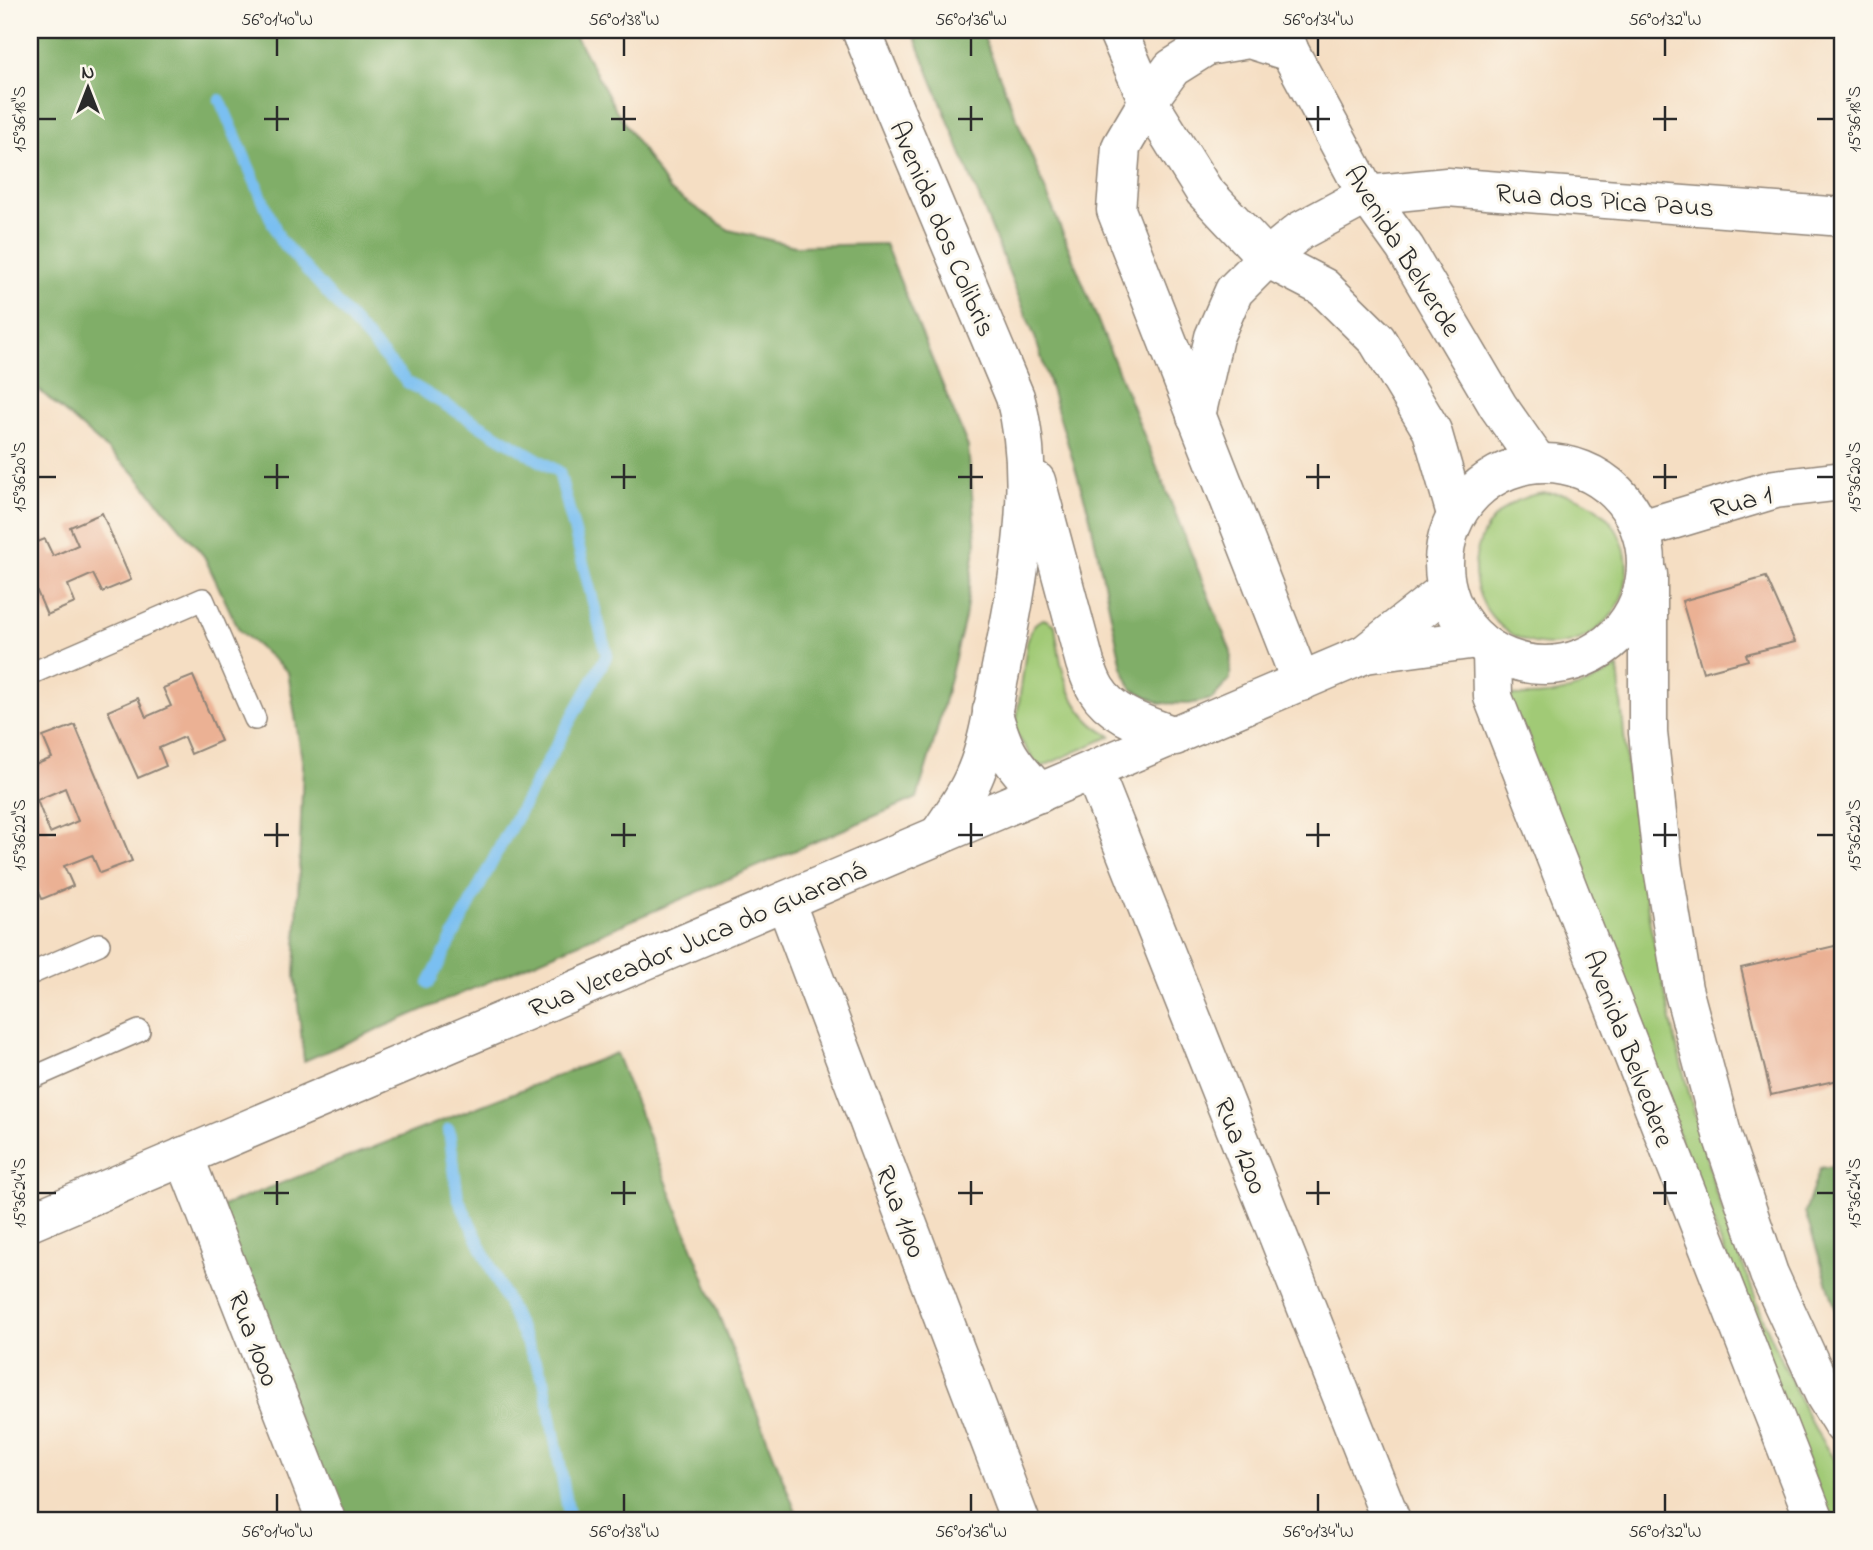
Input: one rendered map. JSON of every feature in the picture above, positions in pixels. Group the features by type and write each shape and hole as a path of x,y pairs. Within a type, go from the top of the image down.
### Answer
{"street":[{"name":"Avenida dos Colibris","path":"861,30 1015,397 1085,663 1096,689 1111,706 1127,718 1175,736"},
{"path":"1117,30 1148,101 1203,191 1267,258 1323,287 1377,340 1432,431 1456,514"},
{"path":"1286,41 1249,39 1207,46 1172,68 1148,101 1121,147 1116,210 1301,682"},
{"name":"Avenida Belverde","path":"1286,41 1367,195 1405,247 1499,406 1538,463"},
{"name":"Rua dos Pica Paus","path":"1367,195 1447,187 1843,217"},
{"path":"1196,416 1214,337 1234,291 1267,258 1300,231 1367,195"},
{"name":"Avenida dos Colibris","path":"938,836 977,771 992,710 1011,614 1022,539 1025,486 1022,429"},
{"path":"1538,463 1571,466 1601,479 1625,500 1642,528 1647,551 1648,574 1638,607 1620,635 1591,656 1558,665 1524,664 1484,646 1463,625 1453,608 1446,590 1443,564 1447,538 1456,514 1477,489 1506,471 1538,463"},
{"name":"Rua 1","path":"1642,528 1774,489 1843,481"},
{"name":"Avenida Belvedere","path":"1648,574 1648,733 1663,868 1683,989 1723,1138 1769,1274 1825,1396 1843,1425"},
{"name":"Rua Vereador Juca do Guaraná","path":"32,1216 184,1156 1365,654 1446,590"},
{"name":"Rua Vereador Juca do Guaraná","path":"1365,654 1484,646"},
{"name":"Avenida Belvedere","path":"1484,646 1493,698 1815,1520"},
{"name":"Avenida dos Colibris","path":"992,710 1001,743 1013,765 1041,793"},
{"name":"Rua 1200","path":"1093,770 1391,1520"},
{"name":"Rua 1100","path":"785,901 1020,1520"},
{"name":"Rua 1000","path":"184,1156 326,1520"}],"lane":[{"path":"30,674 203,600 255,719"},
{"path":"30,974 99,944"},
{"path":"30,1079 139,1031"}],"green space":[{"path":"30,30 569,30 575,35 616,110 669,190 729,230 795,246 885,244 968,447 976,541 965,618 917,798 304,1061 295,976 303,766 288,672 239,630 204,556 133,472 30,382"},
{"path":"912,30 981,30 1231,652 1230,679 1212,699 1189,704 1160,703 1132,689 1122,667 1089,513 1036,340"},
{"path":"1551,493 1580,498 1605,515 1622,540 1627,569 1622,598 1605,623 1580,640 1551,645 1522,640 1497,623 1480,598 1475,569 1480,540 1497,515 1522,498"},
{"path":"1044,619 1055,625 1064,673 1076,703 1096,727 1111,736 1039,768 1015,732 1027,643 1034,625"},
{"path":"1618,667 1627,767 1650,924 1678,1052 1716,1193 1765,1323 1809,1420 1843,1474 1843,1520 1830,1520 1505,695 1537,696 1564,692 1604,676"},
{"path":"616,1053 799,1520 338,1520 215,1209"},
{"path":"1843,1165 1843,1332 1805,1212 1820,1168"}],"building":[{"path":"102,513 131,580 102,592 93,574 68,585 75,603 47,615 30,575 30,545 45,539 53,556 78,545 70,527"},
{"path":"1766,577 1795,642 1746,654 1748,660 1703,672 1682,601"},
{"path":"193,676 221,741 191,754 184,737 159,748 166,766 138,778 108,711 138,698 146,717 171,706 163,688"},
{"path":"75,725 132,861 100,873 92,855 64,866 73,886 42,899 30,869 30,767 52,758 43,737","holes":["65,788 78,821 50,833 37,800"]},
{"path":"1843,944 1843,1079 1771,1095 1741,968"}],"waterway":[{"path":"220,100 280,240 407,382 559,472 607,655 503,841 429,983"},
{"path":"449,1130 458,1198 544,1380 570,1520"}]}
